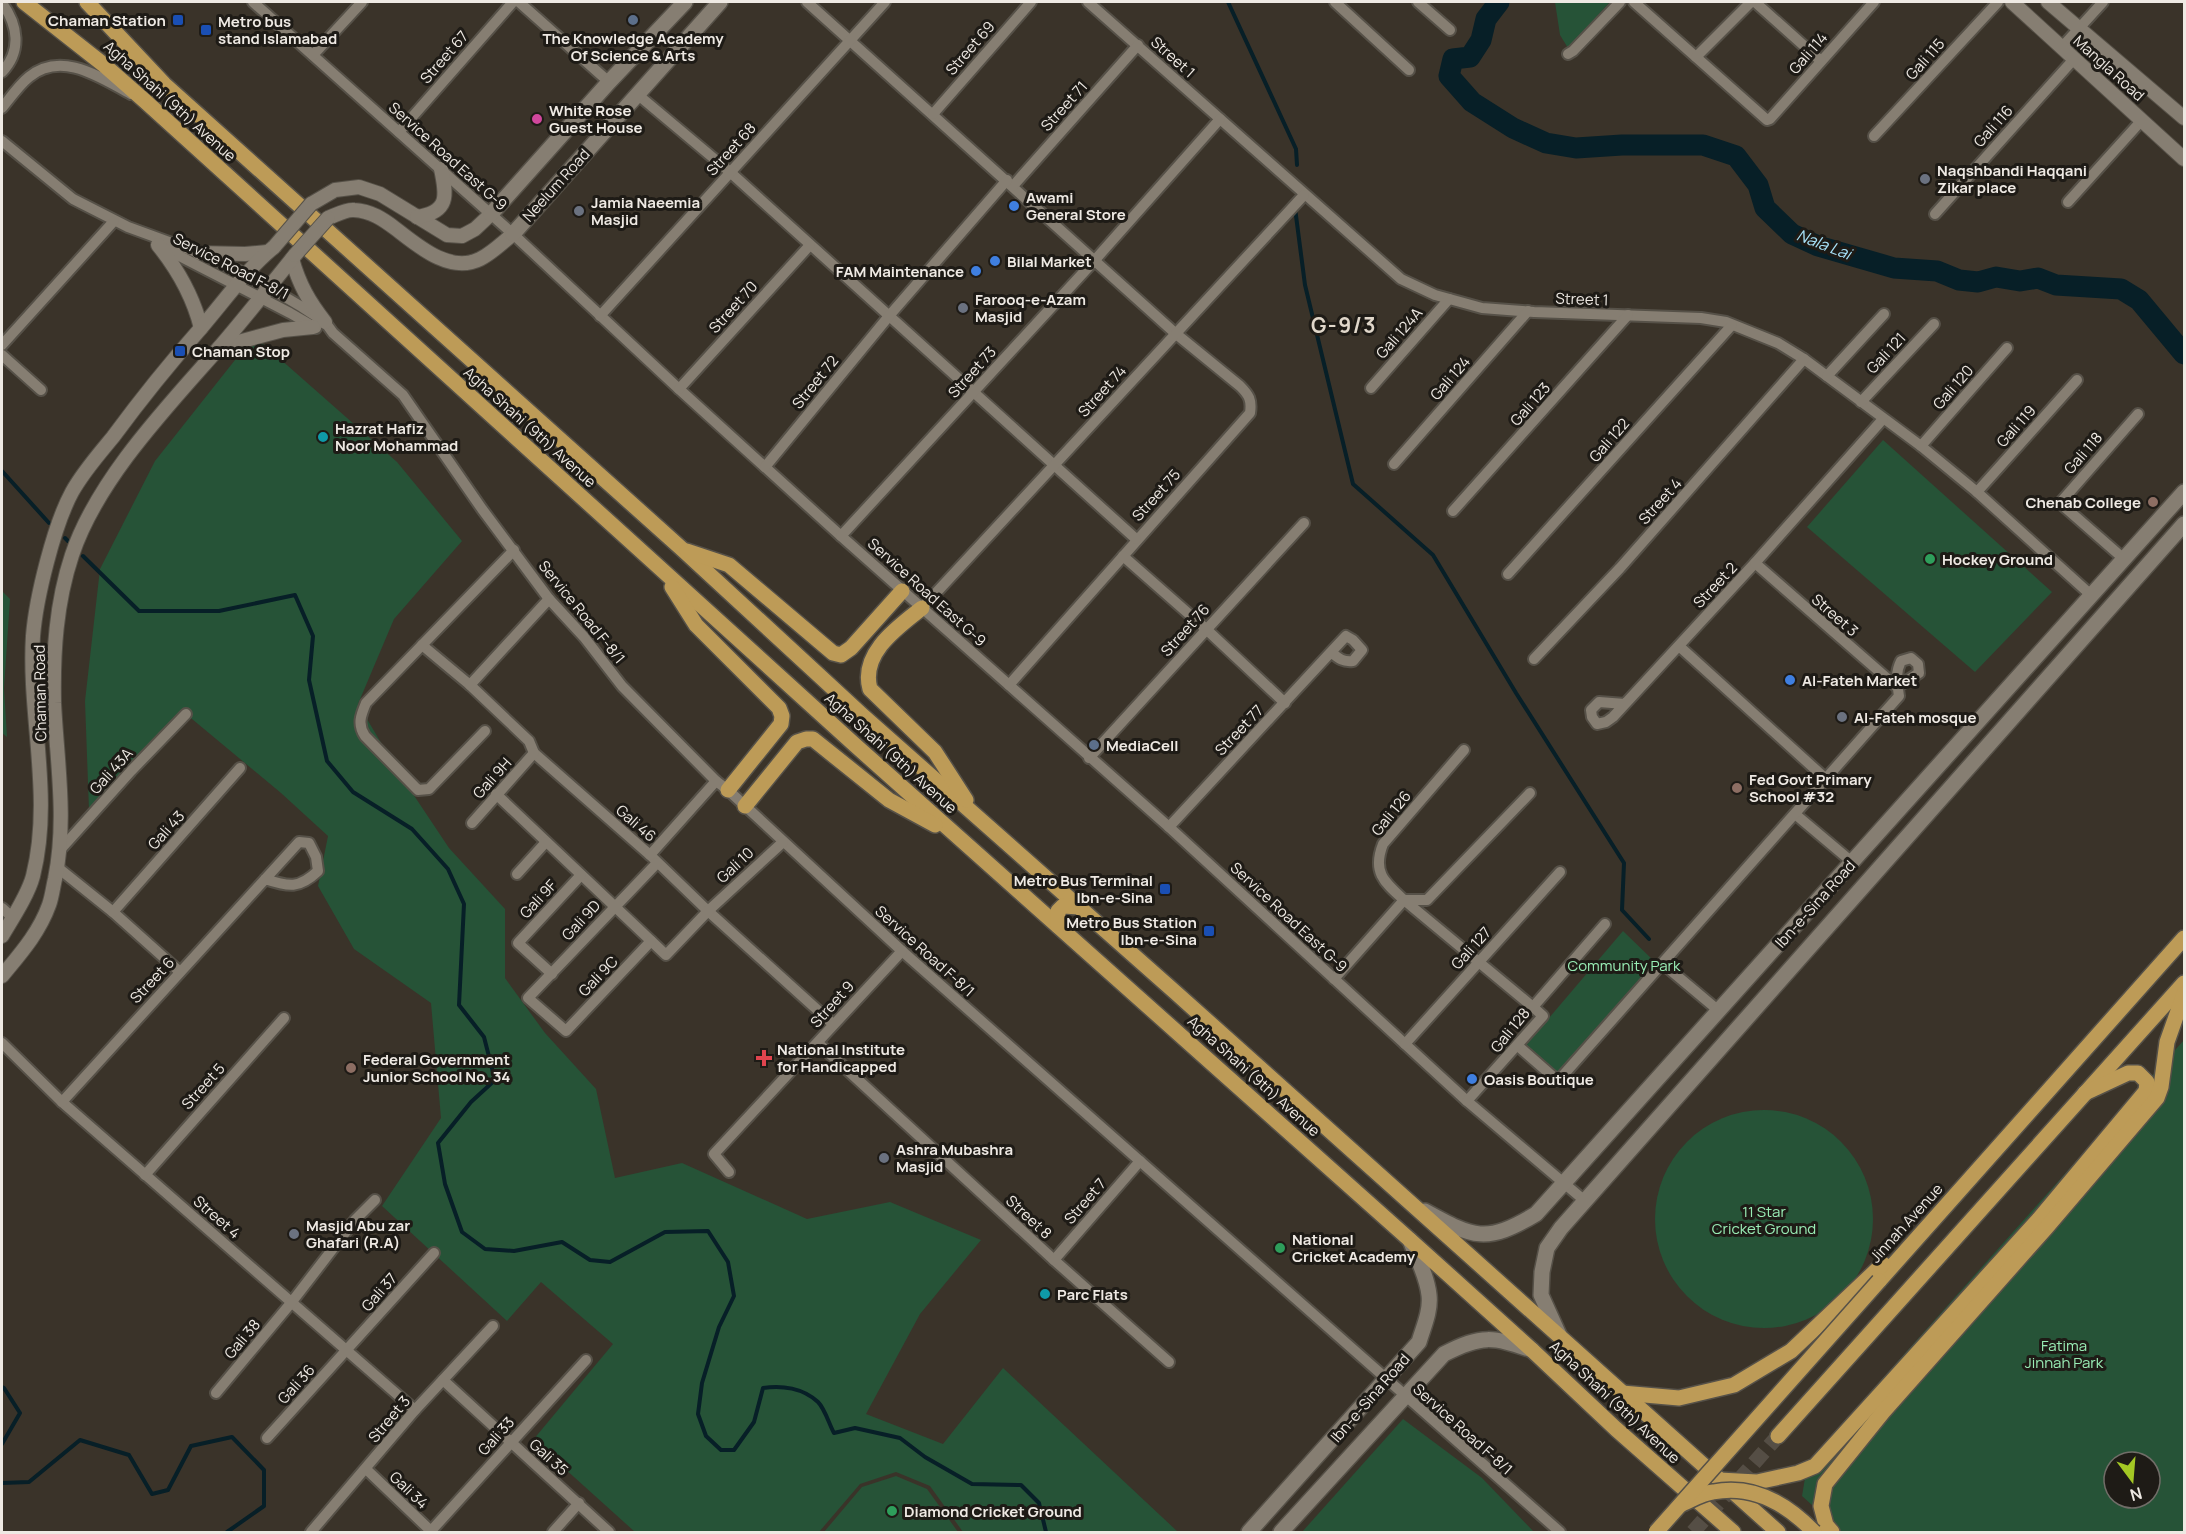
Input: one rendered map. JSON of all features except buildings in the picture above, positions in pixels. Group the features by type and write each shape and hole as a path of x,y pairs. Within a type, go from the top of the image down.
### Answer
{"main road":[{"name":"Agha Shahi (9th) Avenue","path":"24,2 104,65 145,101 661,570 1410,1240 1733,1533"},
{"name":"Agha Shahi (9th) Avenue","path":"87,2 164,84 682,549 862,715 1080,907 1776,1532"},
{"name":"Neelum Road","path":"491,214 609,82 685,2"},
{"name":"Neelum Road","path":"513,234 720,2"},
{"name":"Ibn-e-Sina Road","path":"1412,1204 1456,1229 1482,1236 1511,1230 1536,1215 2184,492"},
{"name":"Ibn-e-Sina Road","path":"1560,1338 1541,1295 1542,1272 1547,1248 1561,1228 2184,524"},
{"path":"682,549 729,565 833,653 841,655 851,648 902,591"},
{"path":"661,570 696,625 779,708 782,716 781,724 722,785"},
{"path":"922,608 897,627 878,650 868,667 867,678 870,689 935,752 976,816"},
{"path":"745,806 797,742 813,739 889,800 959,838"},
{"path":"1058,926 1058,911 1063,906 1080,907"},
{"name":"Jinnah Avenue","path":"1656,1533 2184,938"},
{"path":"1778,1436 2184,983"},
{"path":"1832,1533 1826,1525 1821,1506 1825,1484 1883,1412 2046,1228 2157,1098 2161,1087 2167,1042 2184,994"},
{"path":"1719,1480 1757,1482 1798,1473 1815,1466 2039,1219 2146,1091 2147,1082 2138,1073 2128,1073 2085,1093"},
{"path":"1622,1393 1679,1398 1734,1385 1791,1351 1951,1200"},
{"name":"Ibn-e-Sina Road","path":"1249,1533 1419,1342 1429,1295 1424,1275 1410,1240"},
{"name":"Ibn-e-Sina Road","path":"1281,1533 1444,1354 1463,1344 1498,1339 1532,1350"},
{"path":"1679,1505 1712,1492 1745,1490 1769,1497 1801,1519 1814,1533"}],"street":[{"name":"Service Road East G-9","path":"255,2 513,234 841,536 1169,827 1467,1101 1585,1201"},
{"path":"313,55 362,2"},
{"name":"Street 67","path":"399,132 513,2"},
{"path":"519,2 609,82"},
{"name":"Street 75","path":"807,2 1174,333 1249,395 1250,413 1008,685"},
{"name":"Street 68","path":"600,315 885,2"},
{"name":"Street 69","path":"933,114 1031,2"},
{"name":"Street 1","path":"1088,2 1401,279 1435,295 1482,308 1701,318 1732,325 1778,343 1804,359 1922,446 1977,492 2091,596"},
{"path":"1335,2 1408,70"},
{"path":"1418,2 1450,30"},
{"path":"1568,54 1620,2"},
{"path":"1634,2 1696,57 1753,2 1821,61"},
{"name":"Gali 114","path":"1696,57 1767,120 1874,2"},
{"name":"Gali 115","path":"1874,136 1998,2"},
{"name":"Mangla Road","path":"2012,2 2184,159"},
{"name":"Mangla Road","path":"2048,2 2183,114"},
{"path":"2062,47 2103,2"},
{"path":"2,3 15,30 16,48 9,65 2,72"},
{"name":"Street 71","path":"889,316 1137,45"},
{"name":"Gali 116","path":"1935,214 2074,59"},
{"path":"2,108 29,76 46,68 65,64 84,70 145,101"},
{"path":"637,94 730,172 1137,539"},
{"name":"Street 73","path":"841,536 975,392 1220,119"},
{"path":"2068,202 2142,120"},
{"name":"Service Road F-8/1","path":"2,141 73,199 236,285 302,307 403,396 482,509 549,599 584,637 622,686 722,785 902,951 1560,1533"},
{"path":"417,217 432,215 440,208 445,188 441,170"},
{"name":"Chaman Road","path":"2,936 32,878 41,833 41,785 33,683 33,634 56,532 72,492 180,351 236,285 311,204 335,190 359,187 380,194 417,217"},
{"name":"Street 74","path":"922,608 1304,195"},
{"name":"Chaman Road","path":"2,976 33,937 50,904 60,850 62,827 54,703 54,647 60,600 73,554 96,505 141,438 328,218 352,209 373,213 430,253 444,260 459,263 477,261 492,252 513,234"},
{"path":"417,217 447,235 462,236 475,229 491,214"},
{"path":"2,345 114,221"},
{"path":"154,241 186,283 201,328"},
{"name":"Service Road F-8/1","path":"154,241 250,270 263,293"},
{"name":"Street 70","path":"679,389 810,245"},
{"path":"199,253 245,254 271,249"},
{"path":"220,347 283,330 324,328 298,282 293,257"},
{"name":"Gali 124A","path":"1371,388 1449,299"},
{"name":"Gali 124","path":"1394,464 1528,311"},
{"path":"1827,376 1884,314"},
{"name":"Gali 123","path":"1453,511 1628,315"},
{"name":"Street 72","path":"765,467 889,316"},
{"name":"Gali 121","path":"1861,402 1934,324"},
{"name":"Gali 122","path":"1508,574 1732,325"},
{"name":"Gali 120","path":"1922,446 2007,348"},
{"path":"2,355 41,390"},
{"name":"Street 4","path":"1534,659 1628,560 1804,359"},
{"name":"Gali 119","path":"1977,492 2077,380"},
{"name":"Gali 118","path":"2124,559 2060,502 2138,414"},
{"name":"Street 2","path":"1625,704 1599,702 1591,710 1592,717 1597,724 1613,717 1679,646 1755,563 1883,419"},
{"name":"Street 76","path":"1089,758 1304,523"},
{"path":"485,731 429,789 424,791 418,790 365,736 361,729 360,718 366,703 514,550"},
{"path":"1123,556 1285,703"},
{"name":"Street 3","path":"1755,563 1897,687 1899,696 1826,779"},
{"path":"470,685 549,599"},
{"name":"Gali 46","path":"422,645 470,685 529,741 534,753 654,859 833,1024"},
{"path":"1518,1046 1558,1081 1826,779 1679,646"},
{"name":"Street 77","path":"1169,827 1331,652"},
{"name":"Gali 43A","path":"60,850 130,771 186,714"},
{"name":"Gali 126","path":"1464,750 1383,844 1378,856 1379,869 1384,881 1404,900 1533,1007"},
{"name":"Gali 9H","path":"472,823 534,753"},
{"name":"Gali 43","path":"113,912 240,768"},
{"name":"Gali 9D","path":"528,998 614,907 654,859 722,785"},
{"path":"1334,979 1404,900 1427,900 1530,793"},
{"path":"496,794 651,941"},
{"path":"1795,814 1852,862"},
{"name":"Street 6","path":"62,1102 224,927 265,879 298,842 309,843 316,857 318,872 307,882 291,886 265,879"},
{"path":"517,874 546,842"},
{"name":"Gali 10","path":"651,941 666,955 708,911 783,842"},
{"path":"57,867 113,912 180,972"},
{"name":"Gali 127","path":"1405,1044 1560,872"},
{"name":"Gali 9F","path":"552,974 518,943 581,875"},
{"path":"2,908 13,918"},
{"name":"Gali 128","path":"1467,1101 1543,1016 1533,1007 1605,924"},
{"name":"Gali 9C","path":"528,998 566,1031 651,941"},
{"name":"Street 9","path":"729,1172 714,1154 902,951"},
{"path":"1663,964 1719,1011"},
{"name":"Street 5","path":"145,1175 284,1018"},
{"name":"Street 8","path":"818,1043 1053,1260 1169,1362"},
{"name":"Street 4","path":"2,1044 62,1102 415,1410"},
{"name":"Street 7","path":"1053,1260 1140,1161"},
{"name":"Gali 38","path":"216,1393 291,1304 355,1220 375,1200"},
{"name":"Gali 37","path":"347,1350 434,1253"},
{"name":"Street 3","path":"311,1533 415,1410 493,1326"},
{"name":"Gali 36","path":"267,1438 347,1350"},
{"name":"Gali 33","path":"431,1532 586,1360"},
{"name":"Gali 35","path":"443,1380 609,1533"},
{"name":"Gali 34","path":"366,1469 431,1532"},
{"path":"553,1533 579,1503"}],"green space":[{"path":"1555,2 1610,2 1568,48 1560,35"},
{"path":"254,336 397,462 462,541 394,619 358,704 399,773 449,848 505,909 505,978 545,1033 596,1089 615,1178 682,1163 807,1219 890,1202 981,1240 920,1314 866,1414 943,1444 1003,1368 1178,1532 963,1532 930,1486 896,1472 860,1484 819,1532 635,1532 533,1440 613,1344 541,1282 507,1321 382,1206 441,1118 431,1003 354,949 318,886 328,836 281,793 186,714 89,810 85,701 100,569 155,461"},
{"name":"Hockey Ground","path":"1883,440 2052,592 1975,672 1807,527"},
{"path":"2,591 10,599 4,688 7,737 2,733"},
{"name":"Community Park","path":"1623,931 1657,964 1557,1073 1526,1045"},
{"name":"Fatima Jinnah Park","path":"2184,1040 2184,1532 1842,1532 1802,1496 1807,1466"},
{"name":"11 Star Cricket Ground","path":"1775,1110 1806,1118 1825,1128 1841,1142 1855,1158 1865,1177 1873,1208 1873,1230 1865,1261 1855,1280 1841,1296 1825,1310 1806,1320 1775,1328 1753,1328 1722,1320 1703,1310 1673,1280 1663,1261 1657,1240 1655,1208 1663,1177 1673,1158 1703,1128 1722,1118 1743,1112"},
{"path":"1403,1419 1482,1478 1534,1532 1302,1532"},
{"name":"Diamond Cricket Ground","path":"896,1476 927,1489 958,1532 824,1532 862,1487"}],"waterway":[{"path":"1228,2 1296,149 1297,165"},
{"name":"Nala Lai","path":"1499,2 1486,19 1481,40 1470,57 1453,59 1449,76 1472,102 1513,128 1546,143 1576,148 1622,145 1703,145 1736,156 1758,185 1765,208 1792,234 1818,246 1894,268 1937,271 1959,280 1978,282 1996,277 2020,281 2038,278 2056,285 2121,289 2139,300 2184,354"},
{"path":"1295,208 1305,285 1353,484 1433,555 1516,693 1624,863 1622,910 1649,939"},
{"path":"2,471 49,523"},
{"path":"65,538 68,541"},
{"path":"83,556 139,611 219,611 295,595 313,636 309,680 327,761 353,792 412,829 448,869 464,904 459,1005 484,1037 495,1080 471,1102 438,1143 445,1184 462,1232 485,1249 514,1251 562,1242 590,1260 610,1262 665,1232 708,1231 728,1262 734,1296 719,1327 702,1383 698,1414 706,1436 721,1450 734,1450 754,1422 763,1388 792,1389 806,1393 818,1402 834,1433 855,1428 900,1438 925,1457 972,1484 1021,1485 1039,1503 1046,1532"},
{"path":"2,1387 20,1413 2,1444"},
{"path":"2,1483 29,1482 80,1440 129,1455 152,1494 168,1490 191,1446 232,1437 264,1470 264,1506 227,1532"}],"tunnel":[{"path":"1693,1532 1778,1436"}],"place":[{"name":"Chaman Station","path":"178,20"},
{"name":"The Knowledge Academy Of Science & Arts","path":"633,20"},
{"name":"Metro bus stand Islamabad","path":"206,30"},
{"name":"White Rose Guest House","path":"537,119"},
{"name":"Naqshbandi Haqqani Zikar place","path":"1925,179"},
{"name":"Awami General Store","path":"1014,206"},
{"name":"Jamia Naeemia Masjid","path":"579,211"},
{"name":"Bilal Market","path":"995,261"},
{"name":"FAM Maintenance","path":"976,271"},
{"name":"Farooq-e-Azam Masjid","path":"963,308"},
{"name":"Chaman Stop","path":"180,351"},
{"name":"Hazrat Hafiz Noor Mohammad","path":"323,437"},
{"name":"Chenab College","path":"2153,502"},
{"name":"Hockey Ground","path":"1930,559"},
{"name":"Al-Fateh Market","path":"1790,680"},
{"name":"Al-Fateh mosque","path":"1842,717"},
{"name":"MediaCell","path":"1094,745"},
{"name":"Fed Govt Primary School #32","path":"1737,788"},
{"name":"Metro Bus Terminal Ibn-e-Sina","path":"1165,889"},
{"name":"Metro Bus Station Ibn-e-Sina","path":"1209,931"},
{"name":"National Institute for Handicapped","path":"764,1058"},
{"name":"Federal Government Junior School No. 34","path":"351,1068"},
{"name":"Oasis Boutique","path":"1472,1079"},
{"name":"Ashra Mubashra Masjid","path":"884,1158"},
{"name":"Masjid Abu zar Ghafari (R.A)","path":"294,1234"},
{"name":"National Cricket Academy","path":"1280,1248"},
{"name":"Parc Flats","path":"1045,1294"},
{"name":"Diamond Cricket Ground","path":"892,1511"}],"district":[{"name":"G-9/3","path":"1344,325"}]}
